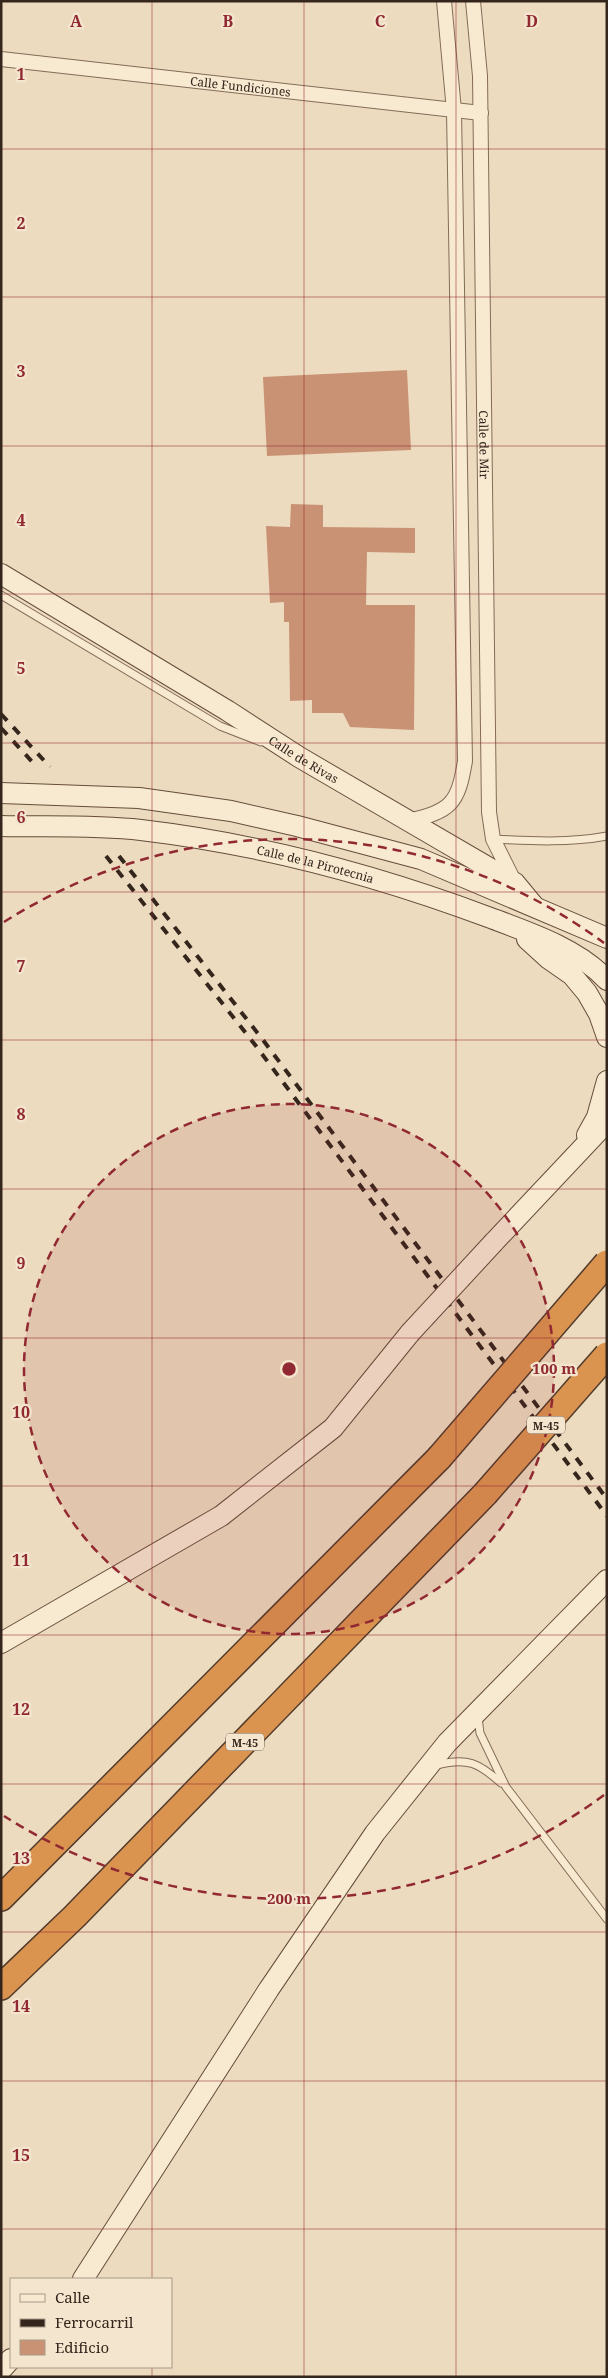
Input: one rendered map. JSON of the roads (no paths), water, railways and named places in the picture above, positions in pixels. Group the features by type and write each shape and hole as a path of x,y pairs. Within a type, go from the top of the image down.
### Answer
{"highway":[{"path":"1,1897 439,1458 607,1263"},
{"name":"M-45","path":"1,1986 75,1916 485,1494 607,1356"},
{"path":"1,1999 75,1916"}],"street":[{"name":"Calle de Mir","path":"408,821 432,815 453,802 461,785 465,761 454,111 444,1"},
{"name":"Calle de Mir","path":"473,1 480,76 481,113 489,812 493,839 515,883"},
{"name":"Calle Fundiciones","path":"1,59 481,113"},
{"name":"Calle de Rivas","path":"1,574 228,711 299,757 515,883 534,906 607,938"},
{"path":"1,793 139,798 231,811 354,840 421,859 534,906"},
{"name":"Calle de la Pirotecnia","path":"1,826 140,830 225,844 339,869 409,889 515,928 582,959 607,980"},
{"path":"515,928 549,959 572,975 587,993 599,1014 607,1037"},
{"path":"580,1148 597,1117 607,1081"},
{"path":"6,1639 221,1516 333,1428 410,1333 580,1148 607,1122"},
{"path":"84,2278 323,1908 375,1833 447,1743 607,1580"},
{"path":"1,2370 10,2360"}],"lane":[{"path":"1,595 220,726 299,757"},
{"path":"493,839 534,841 588,839 607,836"},
{"path":"477,1712 480,1733 506,1787 607,1919"},
{"path":"429,1767 450,1761 468,1761 484,1768 506,1787"}],"railway":[{"path":"1,714 50,767"},
{"path":"1,728 37,767"},
{"path":"106,856 256,1046 607,1516"},
{"path":"119,856 263,1040 607,1499"}]}
